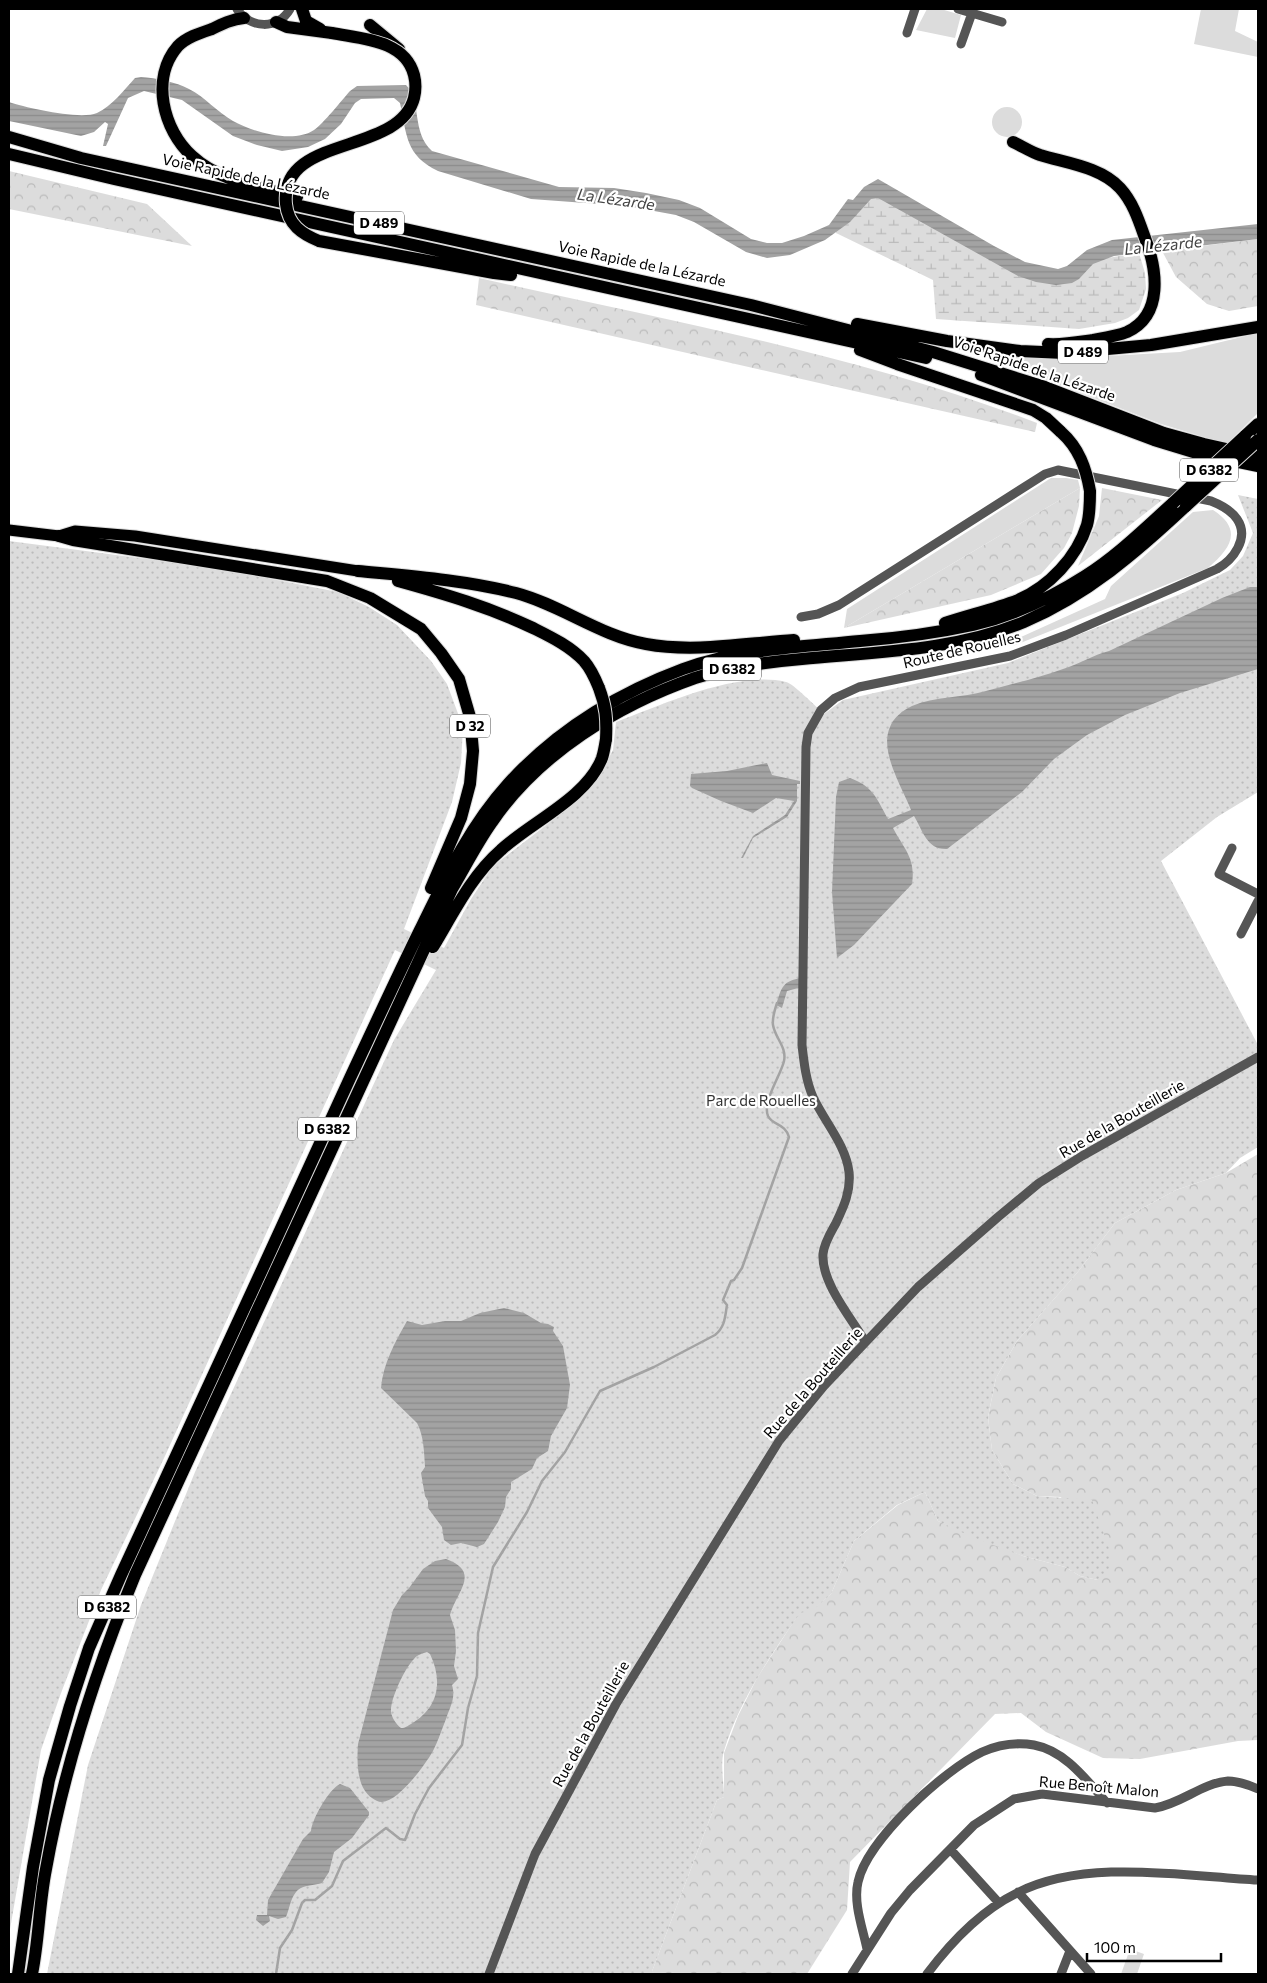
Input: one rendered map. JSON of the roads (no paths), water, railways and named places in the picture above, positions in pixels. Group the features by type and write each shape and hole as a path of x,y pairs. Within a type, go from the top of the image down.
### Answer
{"highway":[{"path":"298,9 310,25 332,33"},
{"path":"240,13 235,18 189,38 172,54 166,69 163,97 171,128 179,142 192,156 226,178 454,239"},
{"path":"282,25 375,41 402,54"},
{"path":"370,25 396,46 412,67 416,89 409,110 399,121 386,129 307,161 292,175 285,197 286,210 292,224 304,234 319,241 494,273 558,278"},
{"name":"Voie Rapide de la Lézarde","path":"9,137 81,158 751,305 934,352 1045,387 1164,433 1258,456"},
{"path":"947,341 1055,345 1085,341 1126,332 1134,328 1143,319 1153,302 1156,277 1153,258 1132,205 1120,187 1106,177 1039,154 1013,142"},
{"name":"Voie Rapide de la Lézarde","path":"9,154 948,364 993,379 1154,440 1200,454 1258,466"},
{"name":"D 489","path":"751,305 947,341 1020,350 1064,352 1151,345 1258,327"},
{"path":"358,571 463,583 515,593 550,604 615,635 644,644 689,648 815,638 899,637 1020,599 1045,584 1066,564 1086,526 1090,507 1088,475 1082,460 1068,438 1046,418 1026,408 897,364 826,336"},
{"name":"D 6382","path":"18,1974 33,1867 50,1780 70,1706 89,1648 121,1574 446,875 482,816 506,786 532,758 583,718 639,686 689,667 736,655 899,637 975,625 1040,600 1086,575 1132,540 1258,424"},
{"name":"D 6382","path":"32,1974 46,1870 66,1778 104,1653 139,1566 452,889 492,821 541,767 565,747 594,727 644,698 696,678 738,667 800,659 912,650 976,637 1023,622 1094,584 1140,549 1258,440"},
{"name":"D 32","path":"59,536 73,540 327,581 370,598 400,615 421,629 442,653 459,678 470,718 473,751 470,784 462,818 389,995"},
{"name":"D 32","path":"358,571 469,601 556,639 583,660 593,674 605,704 608,718 602,758 593,773 580,789 501,850 481,871 398,1005"}],"main road":[{"name":"D 32","path":"9,530 59,536 75,531 119,534 358,571"}],"street":[{"path":"240,13 257,24 282,25 284,17 298,9"},
{"path":"906,34 915,9"},
{"path":"958,9 1002,22"},
{"path":"961,44 972,13"},
{"name":"Route de Rouelles","path":"801,617 818,614 839,605 1045,474 1058,470 1211,501 1232,514 1240,526 1240,542 1237,550 1233,557 1217,569 1066,635 1010,656 859,687 836,698 821,710 808,732 806,747 802,1046 805,1072 813,1096 846,1158 849,1173 848,1193 844,1206 827,1240 823,1253 824,1269 832,1289 865,1342"},
{"path":"1232,848 1219,874 1258,894"},
{"path":"1241,934 1258,901"},
{"name":"Rue de la Bouteillerie","path":"489,1974 535,1854 616,1704 779,1441 824,1386 939,1267 1039,1183 1082,1156 1258,1057"},
{"path":"867,1949 857,1898 857,1883 862,1868 886,1835 910,1808 951,1772 981,1753 996,1747 1016,1744 1034,1745 1050,1750 1064,1758 1078,1771 1107,1803"},
{"name":"Rue Benoît Malon","path":"852,1974 891,1913 910,1890 974,1825 1014,1799 1042,1794 1155,1808 1166,1806 1210,1786 1228,1781 1242,1783 1258,1789"},
{"path":"950,1849 998,1903"},
{"path":"927,1974 954,1942 976,1920 998,1903 1018,1892 1052,1880 1094,1873 1131,1872 1258,1880"},
{"path":"1018,1892 1090,1974"},
{"path":"1061,1974 1070,1951"}],"water":[{"name":"La Lézarde","path":"141,77 166,81 184,87 195,92 241,125 273,135 284,136 305,134 314,130 350,91 357,86 406,85 414,99 421,135 432,151 559,187 614,188 679,200 700,208 751,239 767,243 782,243 829,225 848,199 853,200 864,187 878,179 1025,262 1058,269 1067,266 1087,250 1112,240 1258,224 1258,239 1114,256 1093,264 1079,279 1072,283 1056,285 1036,282 1018,276 878,198 871,199 850,222 825,240 790,255 767,258 746,252 694,222 676,215 627,206 531,199 438,171 427,165 413,151 406,134 400,103 394,98 361,99 355,103 341,124 325,139 308,147 282,151 257,145 233,136 182,100 144,91 128,98 106,146 103,146 108,124 105,122 94,132 81,136 9,121 9,102 66,114 89,115 97,113 113,102 135,78"},
{"path":"1250,587 1258,587 1258,669 1180,693 1125,715 1087,735 1054,759 1022,792 947,849 930,843 914,816 893,828 911,860 912,884 854,945 837,958 832,892 836,797 839,782 850,778 864,785 874,794 888,819 911,810 889,758 887,737 893,720 909,708 921,703 977,693 1069,667 1109,651 1222,598"},
{"path":"767,763 772,775 800,781 800,784 797,784 797,801 787,817 753,838 743,858 741,858 753,836 785,815 794,801 776,798 753,813 692,788 690,786 691,774 727,771"},
{"path":"802,978 802,987 787,991 782,1008 776,1005 784,986 790,981"},
{"path":"504,1308 524,1313 541,1323 554,1327 553,1331 563,1346 570,1385 567,1408 551,1436 548,1451 537,1458 532,1469 511,1482 511,1489 506,1497 505,1507 484,1544 477,1547 461,1543 451,1545 444,1540 442,1527 428,1508 421,1473 425,1467 421,1433 417,1423 381,1388 384,1370 390,1353 407,1321 422,1325 445,1321 461,1321 480,1313"},
{"path":"446,1559 457,1564 463,1570 465,1576 461,1591 450,1615 455,1630 456,1651 454,1666 458,1679 452,1685 452,1702 433,1751 418,1773 396,1796 379,1802 367,1793 360,1781 358,1744 393,1610 402,1595 423,1569 435,1561","holes":["427,1652 430,1654 434,1664 437,1684 433,1702 420,1718 401,1728 394,1721 391,1712 395,1692 410,1663 420,1654"]},
{"path":"340,1784 350,1788 369,1812 369,1815 352,1838 334,1852 329,1872 322,1883 306,1886 298,1890 293,1897 286,1917 278,1919 269,1916 270,1921 263,1926 256,1920 257,1915 267,1915 268,1900 303,1839 311,1831 314,1819 322,1805 331,1792"}],"waterway":[{"path":"276,1974 280,1948 292,1930 302,1903 305,1900 315,1900 332,1886 343,1861 386,1828 400,1839 405,1840 415,1814 429,1788 462,1745 468,1708 477,1676 478,1633 493,1567 527,1512 542,1481 565,1452 600,1391 654,1367 715,1335 723,1325 727,1305 723,1300 731,1281 734,1280 742,1268 789,1137 785,1129 770,1119 767,1110 770,1096 784,1061 784,1051 773,1025 777,1003"}],"park label":[{"name":"Parc de Rouelles","path":"761,1101"}]}
